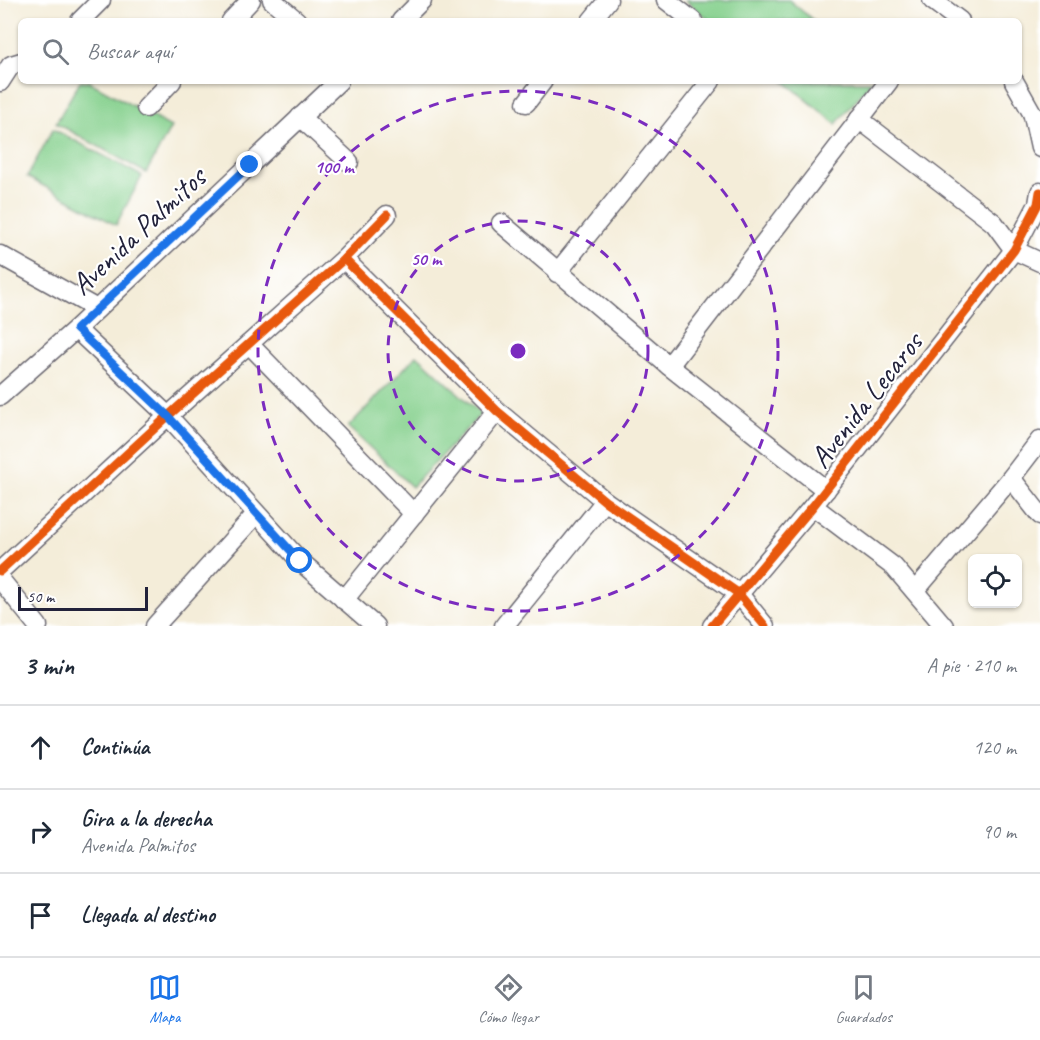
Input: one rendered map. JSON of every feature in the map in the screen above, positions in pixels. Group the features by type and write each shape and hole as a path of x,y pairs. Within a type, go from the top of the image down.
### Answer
{"street":[{"path":"83,18 101,0"},
{"path":"234,18 251,0"},
{"path":"272,0 293,18"},
{"path":"404,18 422,0"},
{"path":"593,18 608,0"},
{"path":"666,0 689,18"},
{"path":"937,10 954,18"},
{"path":"0,82 11,65 18,63"},
{"path":"146,108 169,84"},
{"name":"Avenida Palmitos","path":"0,396 98,309 336,84"},
{"path":"526,103 541,84"},
{"path":"557,273 709,84"},
{"path":"669,366 887,84"},
{"path":"1016,84 1038,118 1040,148"},
{"path":"300,117 350,162"},
{"path":"860,119 993,224 1014,250 1040,262"},
{"name":"Avenida Lecaros","path":"712,626 826,490 1014,250 1039,200"},
{"path":"0,571 168,416 344,259 387,215"},
{"path":"501,223 669,366 826,490"},
{"path":"0,255 98,309"},
{"path":"344,259 496,411 605,501 738,593 765,626"},
{"path":"76,329 168,416 300,561 375,626"},
{"path":"249,344 414,514"},
{"path":"344,600 496,411"},
{"path":"915,591 1011,478 1040,440"},
{"path":"1011,478 1040,515"},
{"path":"504,626 605,501"},
{"path":"813,506 894,567 944,626"},
{"path":"155,626 256,514"},
{"path":"0,579 38,626"}],"green space":[{"path":"685,0 789,0 810,18 706,18"},
{"path":"78,84 93,84 171,127 146,173 56,123"},
{"path":"788,84 869,84 836,124"},
{"path":"53,129 142,176 116,225 27,177"},
{"path":"417,355 481,414 412,487 348,427"}],"cycle path":[{"path":"712,626 813,506 1014,250 1038,204 1040,192"},
{"path":"0,571 168,416 344,259 387,215"},
{"path":"344,259 497,411 605,501 738,593 765,626"}],"route":[{"path":"250,165 76,329 168,416 300,561"}]}
